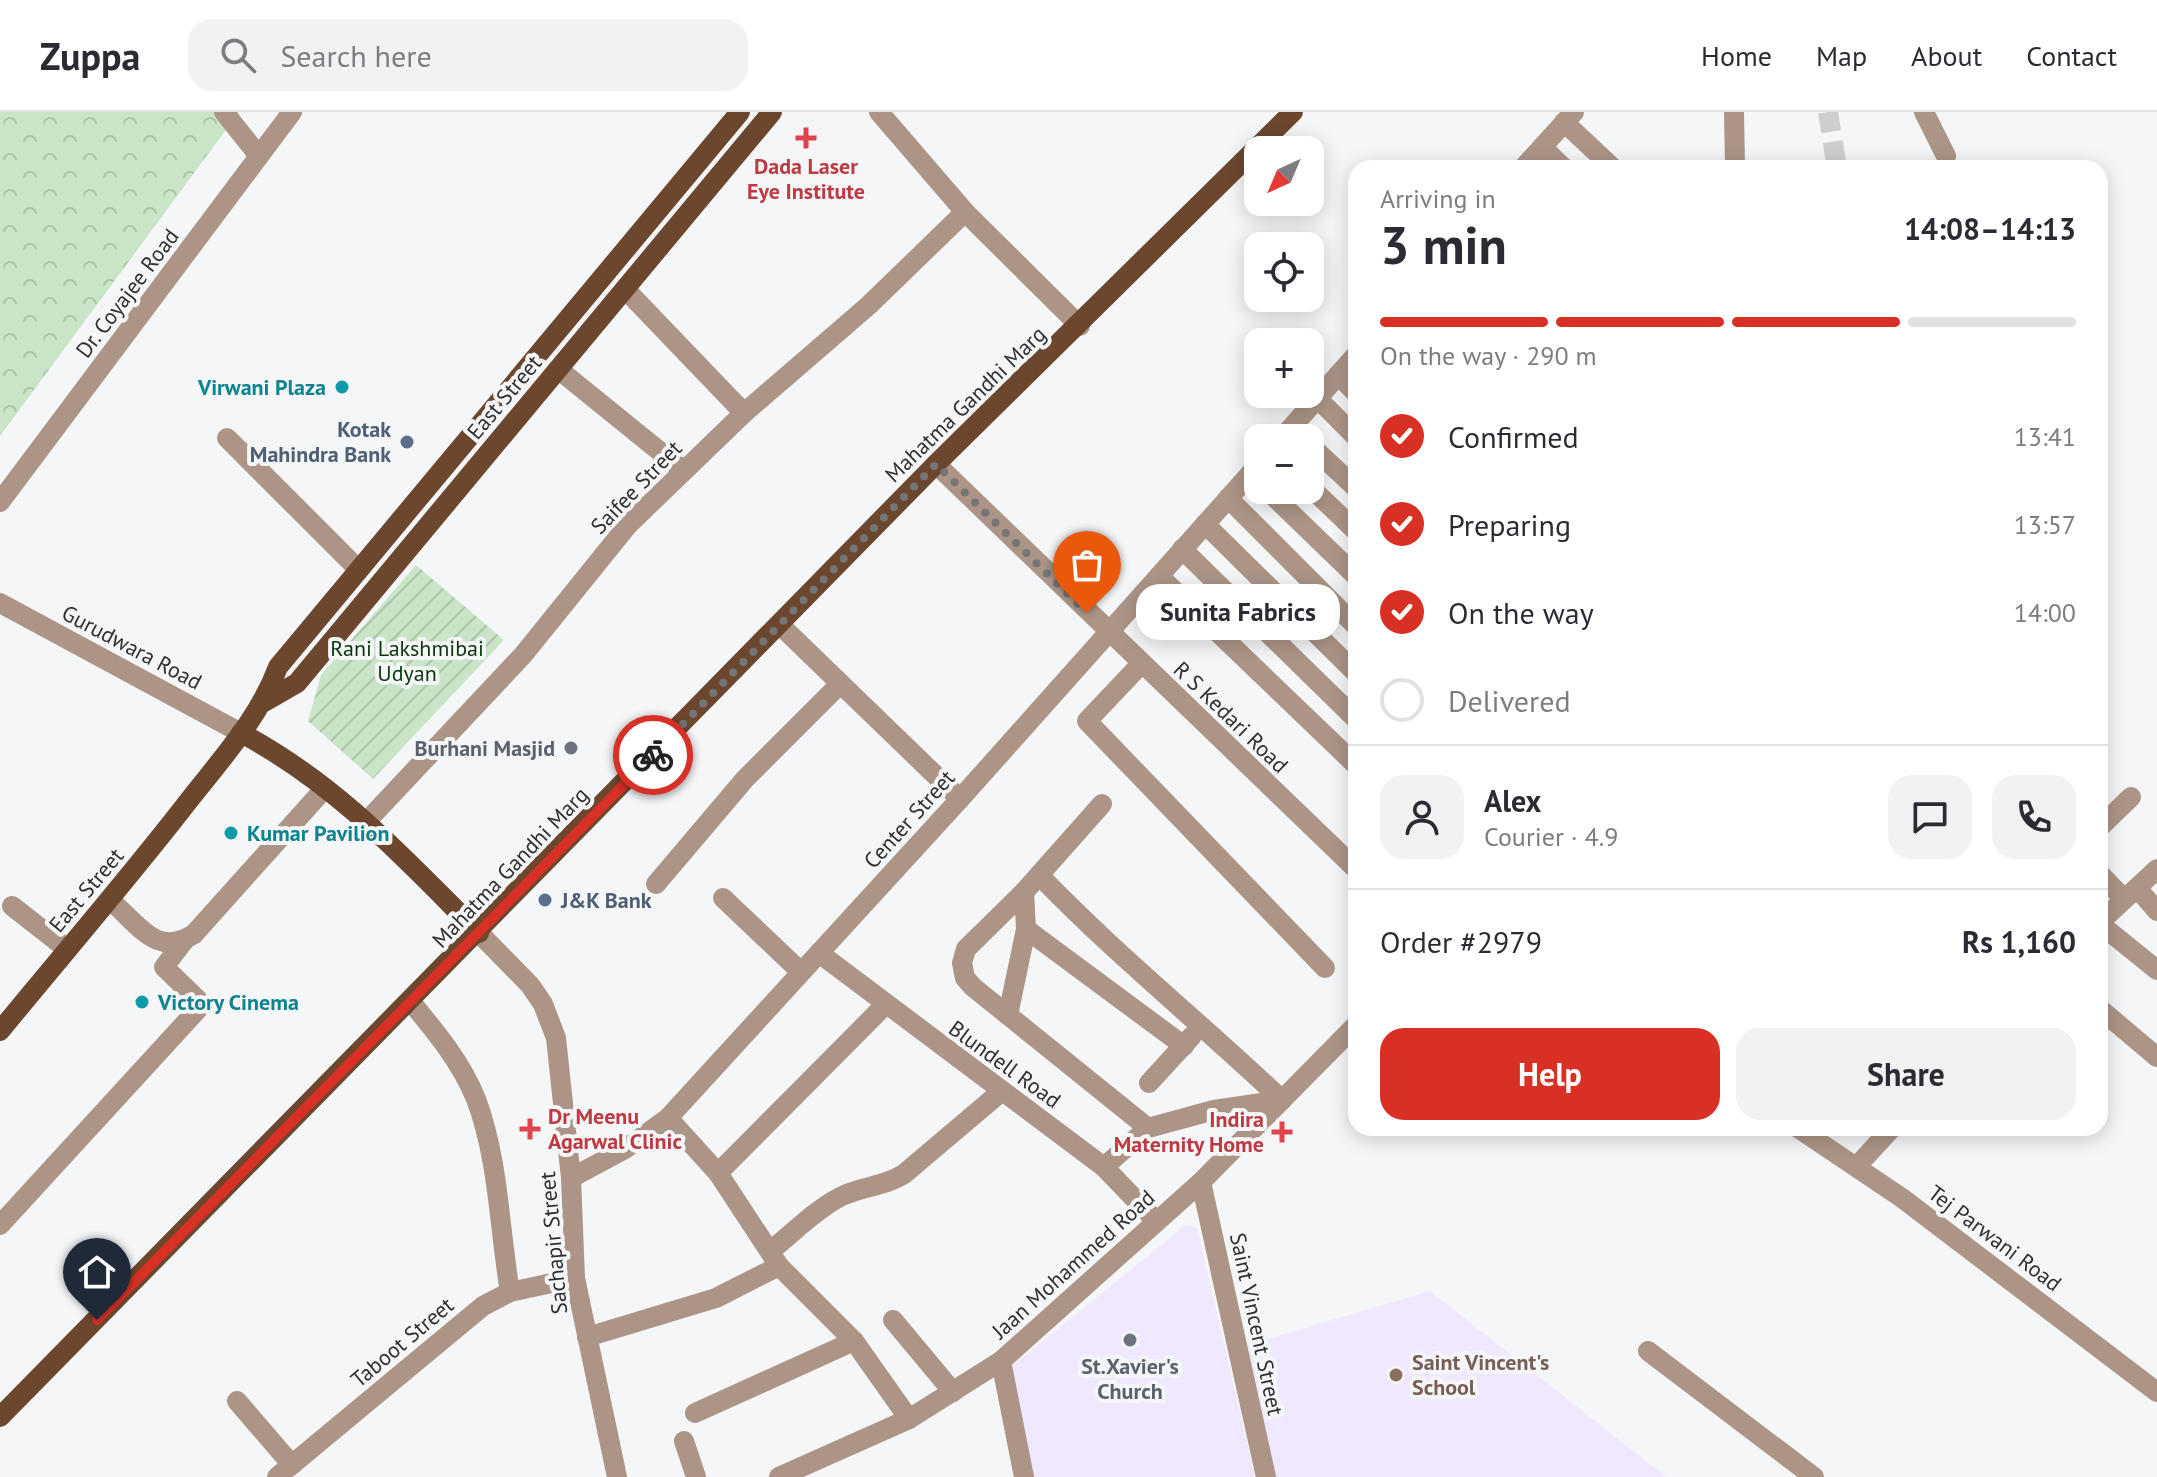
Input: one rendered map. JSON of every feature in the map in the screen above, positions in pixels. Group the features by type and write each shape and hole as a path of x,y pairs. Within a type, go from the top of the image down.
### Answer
{"main road":[{"name":"East Street","path":"0,1031 111,901 241,733 264,702 278,667 740,112"},
{"name":"East Street","path":"264,702 297,683 772,112"},
{"name":"Mahatma Gandhi Marg","path":"0,1417 479,933 936,464 1080,326 1293,112"},
{"path":"241,733 291,760 367,821 479,933"}],"street":[{"path":"224,112 259,156"},
{"name":"Dr. Coyajee Road","path":"0,502 292,112"},
{"path":"879,112 965,212 1080,326"},
{"path":"1734,112 1735,160"},
{"path":"1924,112 1946,156"},
{"path":"1530,160 1561,118 1605,160"},
{"path":"1542,147 1556,160"},
{"name":"Saifee Street","path":"367,821 523,655 628,525 744,413 868,306 965,212"},
{"path":"625,289 744,413"},
{"path":"1324,390 1348,364"},
{"path":"558,369 684,471"},
{"path":"1338,375 1348,385"},
{"path":"1324,405 1348,429"},
{"path":"227,438 359,570"},
{"path":"1324,458 1348,481"},
{"name":"R S Kedari Road","path":"936,464 1348,861"},
{"name":"Center Street","path":"571,1178 625,1149 668,1118 1244,483"},
{"path":"1228,498 1348,618"},
{"path":"1324,500 1348,523"},
{"path":"1281,504 1348,568"},
{"path":"1205,524 1348,665"},
{"path":"1182,549 1348,711"},
{"path":"1159,576 1348,757"},
{"name":"Gurudwara Road","path":"0,603 241,733"},
{"path":"780,625 960,799"},
{"path":"1141,664 1087,721 1325,968"},
{"path":"656,884 745,779 840,684"},
{"path":"111,901 158,942 171,946 184,941 194,934 325,788"},
{"path":"2108,819 2131,797"},
{"path":"1102,804 1024,892 975,939 962,963 965,978 973,987 1148,1128"},
{"path":"2108,915 2157,869"},
{"path":"1039,875 1100,938 1201,1023 1282,1100"},
{"path":"2108,879 2157,911"},
{"path":"1008,1015 1026,929 1024,892"},
{"path":"723,898 801,972"},
{"path":"12,906 67,949"},
{"path":"1026,929 1184,1046"},
{"path":"2108,930 2157,970"},
{"name":"Sachapir Street","path":"479,933 530,985 543,1004 556,1038 571,1178 575,1278 617,1477"},
{"path":"0,1225 199,1008 198,1000 164,967 184,941"},
{"name":"Blundell Road","path":"819,953 1104,1167 1156,1221"},
{"path":"411,1002 449,1049 475,1098 494,1166 499,1226 510,1292"},
{"path":"718,1173 885,1005"},
{"path":"2108,1016 2157,1057"},
{"path":"1149,1083 1201,1023"},
{"name":"Jaan Mohammed Road","path":"779,1477 909,1419 1001,1361 1201,1182 1348,1033"},
{"name":"Sachapir Street","path":"587,1337 716,1298 774,1259 836,1199 853,1191 887,1185 904,1174 1002,1091"},
{"path":"1104,1167 1148,1128 1214,1110 1282,1100"},
{"path":"668,1118 718,1173 774,1259 854,1341 909,1419"},
{"name":"Tej Parwani Road","path":"1810,1136 1857,1166 2157,1392"},
{"path":"1857,1166 1885,1136"},
{"name":"Saint Vincent Street","path":"1201,1182 1266,1477"},
{"name":"Taboot Street","path":"284,1471 458,1325 510,1292 575,1278"},
{"path":"893,1320 953,1392"},
{"path":"695,1413 854,1341"},
{"path":"1648,1351 1814,1477"},
{"path":"1001,1361 1024,1477"},
{"path":"237,1401 284,1471"},
{"path":"684,1441 696,1477"}],"shaded area":[{"path":"1186,1225 1197,1228 1255,1477 1033,1477 1012,1366"},
{"name":"Saint Vincent's School","path":"1430,1291 1666,1477 1276,1477 1247,1345"}],"green space":[{"path":"0,112 239,112 0,436"},
{"name":"Rani Lakshmibai Udyan","path":"416,565 504,640 373,779 308,721 321,675"}],"tunnel":[{"path":"1828,112 1836,160"}],"way so far":[{"path":"653,755 936,464 1087,613"}],"place":[{"name":"Dada Laser Eye Institute","path":"806,138"},
{"name":"Virwani Plaza","path":"342,387"},
{"name":"Kotak Mahindra Bank","path":"407,442"},
{"name":"Sunita Fabrics","path":"1087,613"},
{"name":"Burhani Masjid","path":"571,748"},
{"name":"Kumar Pavilion","path":"231,833"},
{"name":"J&K Bank","path":"545,900"},
{"name":"Victory Cinema","path":"142,1002"},
{"name":"Dr Meenu Agarwal Clinic","path":"530,1129"},
{"name":"Indira Maternity Home","path":"1282,1132"},
{"name":"St.Xavier's Church","path":"1130,1340"},
{"name":"Saint Vincent's School","path":"1396,1375"}],"route":[{"path":"97,1320 653,755"}]}
